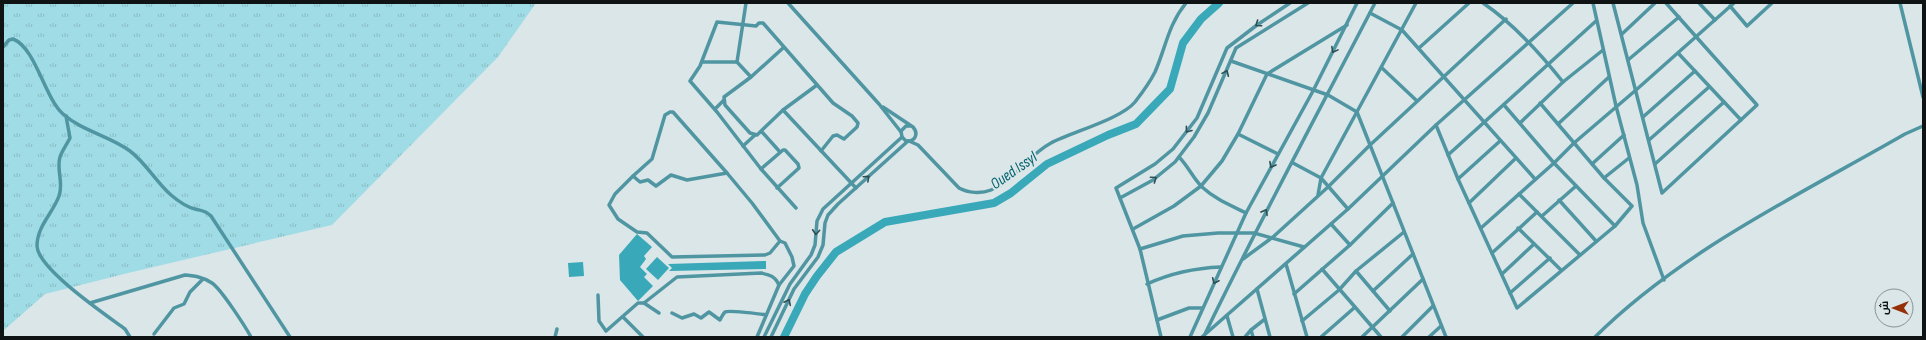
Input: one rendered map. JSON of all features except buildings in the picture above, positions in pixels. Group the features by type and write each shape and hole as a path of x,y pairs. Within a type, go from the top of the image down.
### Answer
{"street":[{"path":"737,62 746,3"},
{"path":"788,3 879,104 901,134 908,141 918,145 959,188 969,192 987,191 999,186 1045,146 1123,112 1133,104 1154,73 1171,25 1176,15 1186,3"},
{"path":"1161,337 1147,284 1140,249 1116,188 1155,164 1173,149 1197,118 1227,48 1256,25 1290,3"},
{"path":"1120,198 1153,180 1179,157 1194,137 1208,113 1236,48 1308,3"},
{"path":"1190,337 1246,213 1313,91 1358,3"},
{"path":"1203,336 1254,233 1293,163 1375,3"},
{"path":"1318,195 1321,178 1416,3"},
{"path":"1414,8 1420,3"},
{"path":"1419,48 1470,3"},
{"path":"1483,3 1506,18 1549,64 1563,82"},
{"path":"1203,336 1228,316 1331,224 1436,125 1465,101 1573,3"},
{"path":"1592,3 1616,106 1637,185 1643,223 1665,279"},
{"path":"1622,34 1655,3"},
{"path":"1614,4 1662,193 1757,105 1666,3"},
{"path":"1699,3 1715,20"},
{"path":"1481,228 1554,163 1574,143 1734,3"},
{"path":"1730,6 1747,26 1772,3"},
{"path":"1900,3 1923,97"},
{"path":"1370,13 1402,30 1535,179"},
{"path":"1628,60 1678,17"},
{"path":"1241,260 1273,237 1328,187 1369,146 1506,18"},
{"path":"1448,155 1596,21"},
{"path":"796,208 761,169 715,109 690,81 702,62 717,22 756,26 759,23 763,23 784,47 783,48 833,103 852,116 858,125 844,139 837,135 833,136 821,151"},
{"path":"1133,229 1174,206 1202,186 1222,161 1238,134 1267,74 1347,25"},
{"path":"3,47 8,40 13,39 22,47 37,68 55,105 66,116 130,151 172,196 185,205 196,210 203,210 211,216 290,337"},
{"path":"715,109 724,100 724,97 751,77 783,48"},
{"path":"1520,123 1563,82 1603,50"},
{"path":"1678,52 1740,120"},
{"path":"702,62 737,62 751,77"},
{"path":"1231,62 1328,95 1357,112 1369,146 1446,337"},
{"path":"1382,68 1417,101"},
{"path":"1643,117 1695,71"},
{"path":"1558,124 1609,77"},
{"path":"743,146 755,135 762,132 784,110 817,85"},
{"path":"1649,140 1709,87"},
{"path":"724,100 725,105 750,133 755,135"},
{"path":"1655,164 1724,102"},
{"path":"1436,125 1458,179 1517,308 1615,226 1632,206 1604,178 1540,103"},
{"path":"879,104 916,130 918,145"},
{"path":"1504,105 1554,163 1615,226"},
{"path":"784,110 856,188"},
{"path":"757,337 779,285 794,266 792,257 787,246 783,241 780,241 752,203 673,112 665,115 652,159 610,202 609,208 618,219 638,232 647,233 672,257 765,255 770,253 780,241"},
{"path":"66,116 70,138 59,158 62,188 59,197 44,221 38,251 51,269 90,303 125,329 130,337"},
{"path":"764,337 790,284 811,255 815,245 817,221 821,212 901,134 904,127 911,126"},
{"path":"1594,337 1623,310 1722,238 1905,134 1923,126"},
{"path":"762,132 780,152"},
{"path":"1238,134 1278,154"},
{"path":"1592,164 1624,135"},
{"path":"771,337 794,289 822,250 825,223 828,215 838,204 908,141 914,139 916,136"},
{"path":"1458,179 1500,141"},
{"path":"761,169 780,152 785,150 798,164 799,168 777,188"},
{"path":"1179,157 1187,165 1202,186 1215,198 1246,213"},
{"path":"1469,203 1516,158"},
{"path":"1604,178 1629,158"},
{"path":"1293,163 1321,178 1348,208"},
{"path":"634,176 640,182 648,180 656,186 671,175 687,180 726,173"},
{"path":"1542,216 1576,186"},
{"path":"1519,194 1580,255"},
{"path":"1559,200 1596,241"},
{"path":"1294,294 1350,245 1393,203"},
{"path":"1492,253 1537,212"},
{"path":"1331,224 1350,245"},
{"path":"1518,228 1561,270"},
{"path":"1302,321 1339,290 1356,271 1404,232"},
{"path":"1140,249 1183,236 1218,233 1254,233 1273,237 1304,247"},
{"path":"1502,274 1534,244"},
{"path":"1373,291 1413,254"},
{"path":"1510,293 1550,258"},
{"path":"1286,264 1307,337"},
{"path":"1147,284 1178,273 1201,268 1221,267"},
{"path":"1322,269 1354,308 1381,337"},
{"path":"1356,271 1390,311"},
{"path":"604,337 606,331 638,304 644,303 674,278 761,273 772,275 777,279 779,285"},
{"path":"90,303 185,275 213,283 234,310 251,337"},
{"path":"154,334 174,308 184,304 190,292 203,279"},
{"path":"1362,337 1423,279"},
{"path":"1256,290 1270,337"},
{"path":"598,295 599,320 606,331"},
{"path":"644,303 659,313"},
{"path":"1402,337 1434,306"},
{"path":"1157,320 1189,308 1202,308"},
{"path":"1321,337 1354,308"},
{"path":"672,313 682,318 694,314 701,318 709,312 720,320 725,312 729,311 737,313 750,312 766,315"},
{"path":"1228,316 1233,337"},
{"path":"623,317 643,337"},
{"path":"1245,337 1265,319"},
{"path":"1429,337 1441,326"},
{"path":"555,337 557,329"},
{"path":"1251,330 1253,337"}],"green space":[{"path":"3,3 536,3 498,57 332,225 45,294 3,331"}],"shaded area":[{"path":"637,234 652,247 644,256 646,259 640,267 647,274 644,277 653,286 638,301 620,280 619,255"},
{"path":"657,257 669,268 658,280 646,269"},
{"path":"766,261 766,269 669,271 672,268 668,264"},
{"path":"583,262 584,276 569,277 568,263"}],"waterway":[{"name":"Oued Issyl","path":"784,337 805,294 836,252 885,222 994,203 1011,193 1047,164 1108,135 1136,124 1170,89 1183,43 1201,19 1219,3"}]}
